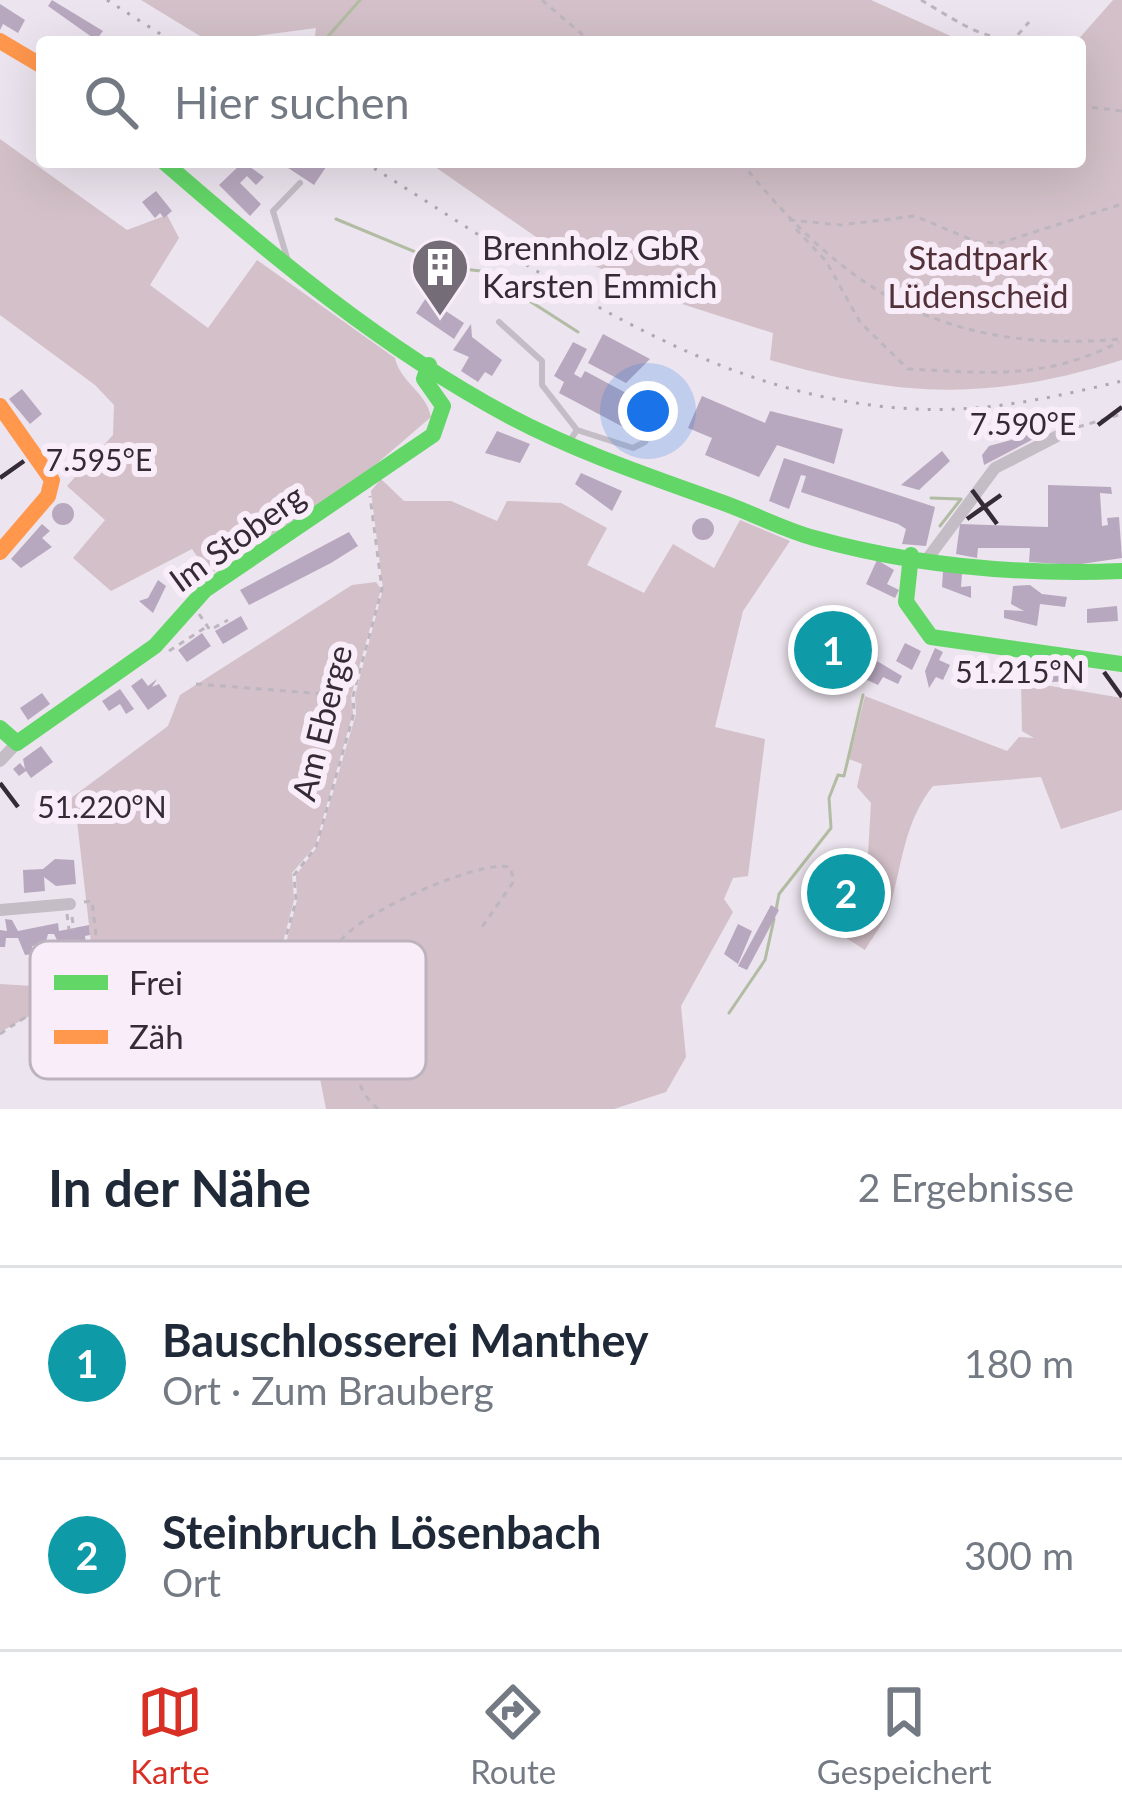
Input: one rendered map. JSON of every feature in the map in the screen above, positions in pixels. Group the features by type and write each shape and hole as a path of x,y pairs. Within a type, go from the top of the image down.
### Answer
{"main road":[{"path":"0,41 36,62"},
{"path":"171,168 287,268 429,365 572,438 816,538 919,557 1066,574 1122,571"},
{"name":"Im Stoberg","path":"17,743 155,646 205,590 366,484 438,430 443,406 424,379 429,365"},
{"path":"0,406 52,480 48,496 0,552"},
{"path":"919,557 906,602 931,637 1122,664"},
{"path":"0,728 17,743"}],"street":[{"path":"919,557 994,468 1069,430"},
{"name":"Im Stoberg","path":"0,761 17,743"},
{"path":"0,910 68,904"}],"lane":[{"path":"287,268 272,212 300,183"},
{"path":"499,322 542,361 542,385 572,438 633,448 645,442 668,398"}],"path":[{"path":"542,0 584,36"},
{"path":"921,0 994,36"},
{"path":"1017,36 1029,22"},
{"path":"1086,107 1122,111"},
{"path":"746,168 826,261 860,322 908,369 1018,373 1075,364 1122,339"},
{"path":"789,221 841,224 916,216 977,242 1000,243 1122,204"},
{"path":"789,221 886,295 930,321 975,334 1060,344 1122,339"},
{"path":"1069,430 1122,414"},
{"name":"Am Eberge","path":"285,941 296,901 294,874 316,847 354,713 353,696 382,589 366,484"},
{"name":"Im Stoberg","path":"162,656 228,620"},
{"path":"196,684 353,696"},
{"path":"340,941 358,923 480,866 510,867 514,881 480,930"},
{"path":"72,930 68,904 92,901 97,941"},
{"path":"0,1034 30,1016"},
{"path":"357,1079 360,1091 378,1109"}],"green space":[{"path":"141,0 871,0 951,36 315,36 316,28 255,36 200,36"},
{"name":"Stadtpark Lüdenscheid","path":"1113,0 1122,0 1122,360 1030,383 946,390 904,388 770,360 773,333 682,304 549,246 437,168 1086,168 1086,36 1081,36"},
{"path":"0,139 127,230 167,215 179,238 150,285 208,328 257,260 395,358 431,417 367,472 221,568 202,577 204,566 192,549 111,591 73,558 105,520 67,486 113,435 114,405 95,385 0,315"},
{"path":"381,479 404,501 451,501 497,521 507,501 561,503 607,528 587,565 644,593 673,544 714,568 740,520 790,541 743,611 715,727 765,739 748,876 733,878 724,899 733,912 681,1006 686,1057 666,1092 614,1109 326,1109 320,1079 426,1079 426,941 287,941 297,900 296,875 317,847 356,714 355,696 383,589 371,491"},
{"path":"376,582 381,589 351,696 353,713 315,846 292,873 294,900 283,941 91,941 76,812 59,807 168,726 180,695 352,585"},
{"path":"1021,681 1122,698 1122,810 1061,829 1041,777 933,786 910,829 882,924 865,950 840,934 866,889 871,803 857,787 862,764 849,759 865,696 1007,751 1019,737 1034,738 1022,731"},
{"path":"0,984 30,986 30,1016 0,1032"}],"building":[{"path":"52,0 103,31 90,36 48,6"},
{"path":"0,4 25,20 18,33 3,24 0,30"},
{"path":"237,168 251,168 264,177 256,185 247,176 240,183 261,204 250,216 219,185"},
{"path":"288,168 325,168 314,185"},
{"path":"156,191 172,211 164,218 160,213 155,218 142,202"},
{"name":"Brennholz GbR Karsten Emmich","path":"426,298 464,323 454,339 416,313"},
{"path":"471,324 472,337 502,360 492,376 485,372 478,382 461,371 469,357 453,350"},
{"path":"603,334 650,359 626,383 588,363"},
{"path":"573,342 587,349 574,374 581,378 585,371 656,409 642,437 559,393 564,382 554,376"},
{"path":"22,389 42,414 30,424 9,399"},
{"path":"702,396 765,423 770,411 843,429 834,464 777,445 759,477 705,455 712,438 688,428"},
{"path":"1039,424 1043,434 984,465 982,455 989,446 1011,440 1012,428"},
{"path":"497,431 530,444 520,463 485,453"},
{"path":"942,451 950,461 919,490 901,485"},
{"path":"784,458 935,507 926,546 902,544 906,529 898,524 801,492 806,476 801,475 789,509 769,501"},
{"path":"581,473 622,491 612,511 575,484"},
{"path":"1048,485 1111,487 1112,494 1100,493 1102,526 1108,525 1107,518 1119,517 1122,558 1075,565 1029,562 1030,548 978,548 977,558 956,554 960,524 1048,527"},
{"path":"63,503 74,514 63,525 52,514"},
{"path":"703,518 714,529 703,540 692,529"},
{"path":"42,524 50,531 42,538 52,547 21,568 11,559"},
{"path":"349,532 358,546 249,605 240,590"},
{"path":"877,560 894,570 887,584 899,590 895,598 866,584"},
{"path":"943,571 962,573 961,587 971,586 971,598 942,587"},
{"path":"158,580 166,586 153,613 139,601 148,598"},
{"path":"1030,585 1042,594 1067,597 1065,607 1040,604 1037,626 1004,618 1004,610 1024,611 1011,604 1013,586"},
{"path":"1117,606 1118,621 1087,623 1087,609"},
{"path":"241,616 248,629 223,644 215,631"},
{"path":"823,629 852,636 844,672 814,665"},
{"path":"202,633 211,646 187,662 178,650"},
{"path":"905,643 921,651 912,670 896,661"},
{"path":"935,648 943,652 939,660 950,665 943,680 936,677 929,688 925,671"},
{"path":"877,661 902,676 898,684 883,677 878,685 867,680"},
{"path":"1053,664 1078,666 1077,681 1049,682"},
{"path":"142,678 148,686 157,679 152,687 159,684 167,696 148,710 131,686"},
{"path":"120,689 134,709 126,714 120,704 109,711 102,701"},
{"path":"42,693 50,704 28,720 20,708"},
{"path":"41,746 53,762 31,778 26,771 19,776 13,769 20,763 25,769 23,759"},
{"path":"55,859 74,860 76,884 56,886 44,877 45,891 24,893 23,870 43,869"},
{"path":"849,874 864,882 841,934 822,917"},
{"path":"771,905 779,910 747,970 738,966"},
{"path":"5,919 12,920 18,931 58,923 59,931 89,925 90,935 86,941 58,941 48,934 46,941 30,941 30,954 25,955 18,938 6,938 5,947 0,947 0,930 7,931"},
{"path":"738,924 752,931 738,964 724,954"}],"waterway":[{"path":"328,36 360,0"},
{"path":"336,219 454,268 481,271"},
{"path":"514,291 578,332"},
{"path":"931,498 960,499"},
{"path":"940,526 961,499"},
{"path":"776,910 779,894 831,828 829,798 838,775 844,776 863,695"},
{"path":"729,1013 765,960 774,919"}],"railway":[{"path":"107,0 164,36"},
{"path":"374,168 625,322 765,381 838,400 941,410 1020,403 1122,381"}],"traffic: fast":[{"path":"171,168 373,331 462,389 561,441 790,530 852,548 967,566 1122,571"},
{"path":"0,728 17,743 155,646 205,590 433,435 443,406 424,379 429,365"},
{"path":"911,555 906,602 931,637 1122,664"}],"traffic: slow":[{"path":"0,41 36,62"},
{"path":"0,406 52,480 48,496 0,552"}],"place":[{"name":"Brennholz GbR Karsten Emmich","path":"440,318"},
{"name":"Bauschlosserei Manthey","path":"833,650"},
{"name":"Steinbruch Lösenbach","path":"846,893"}]}
